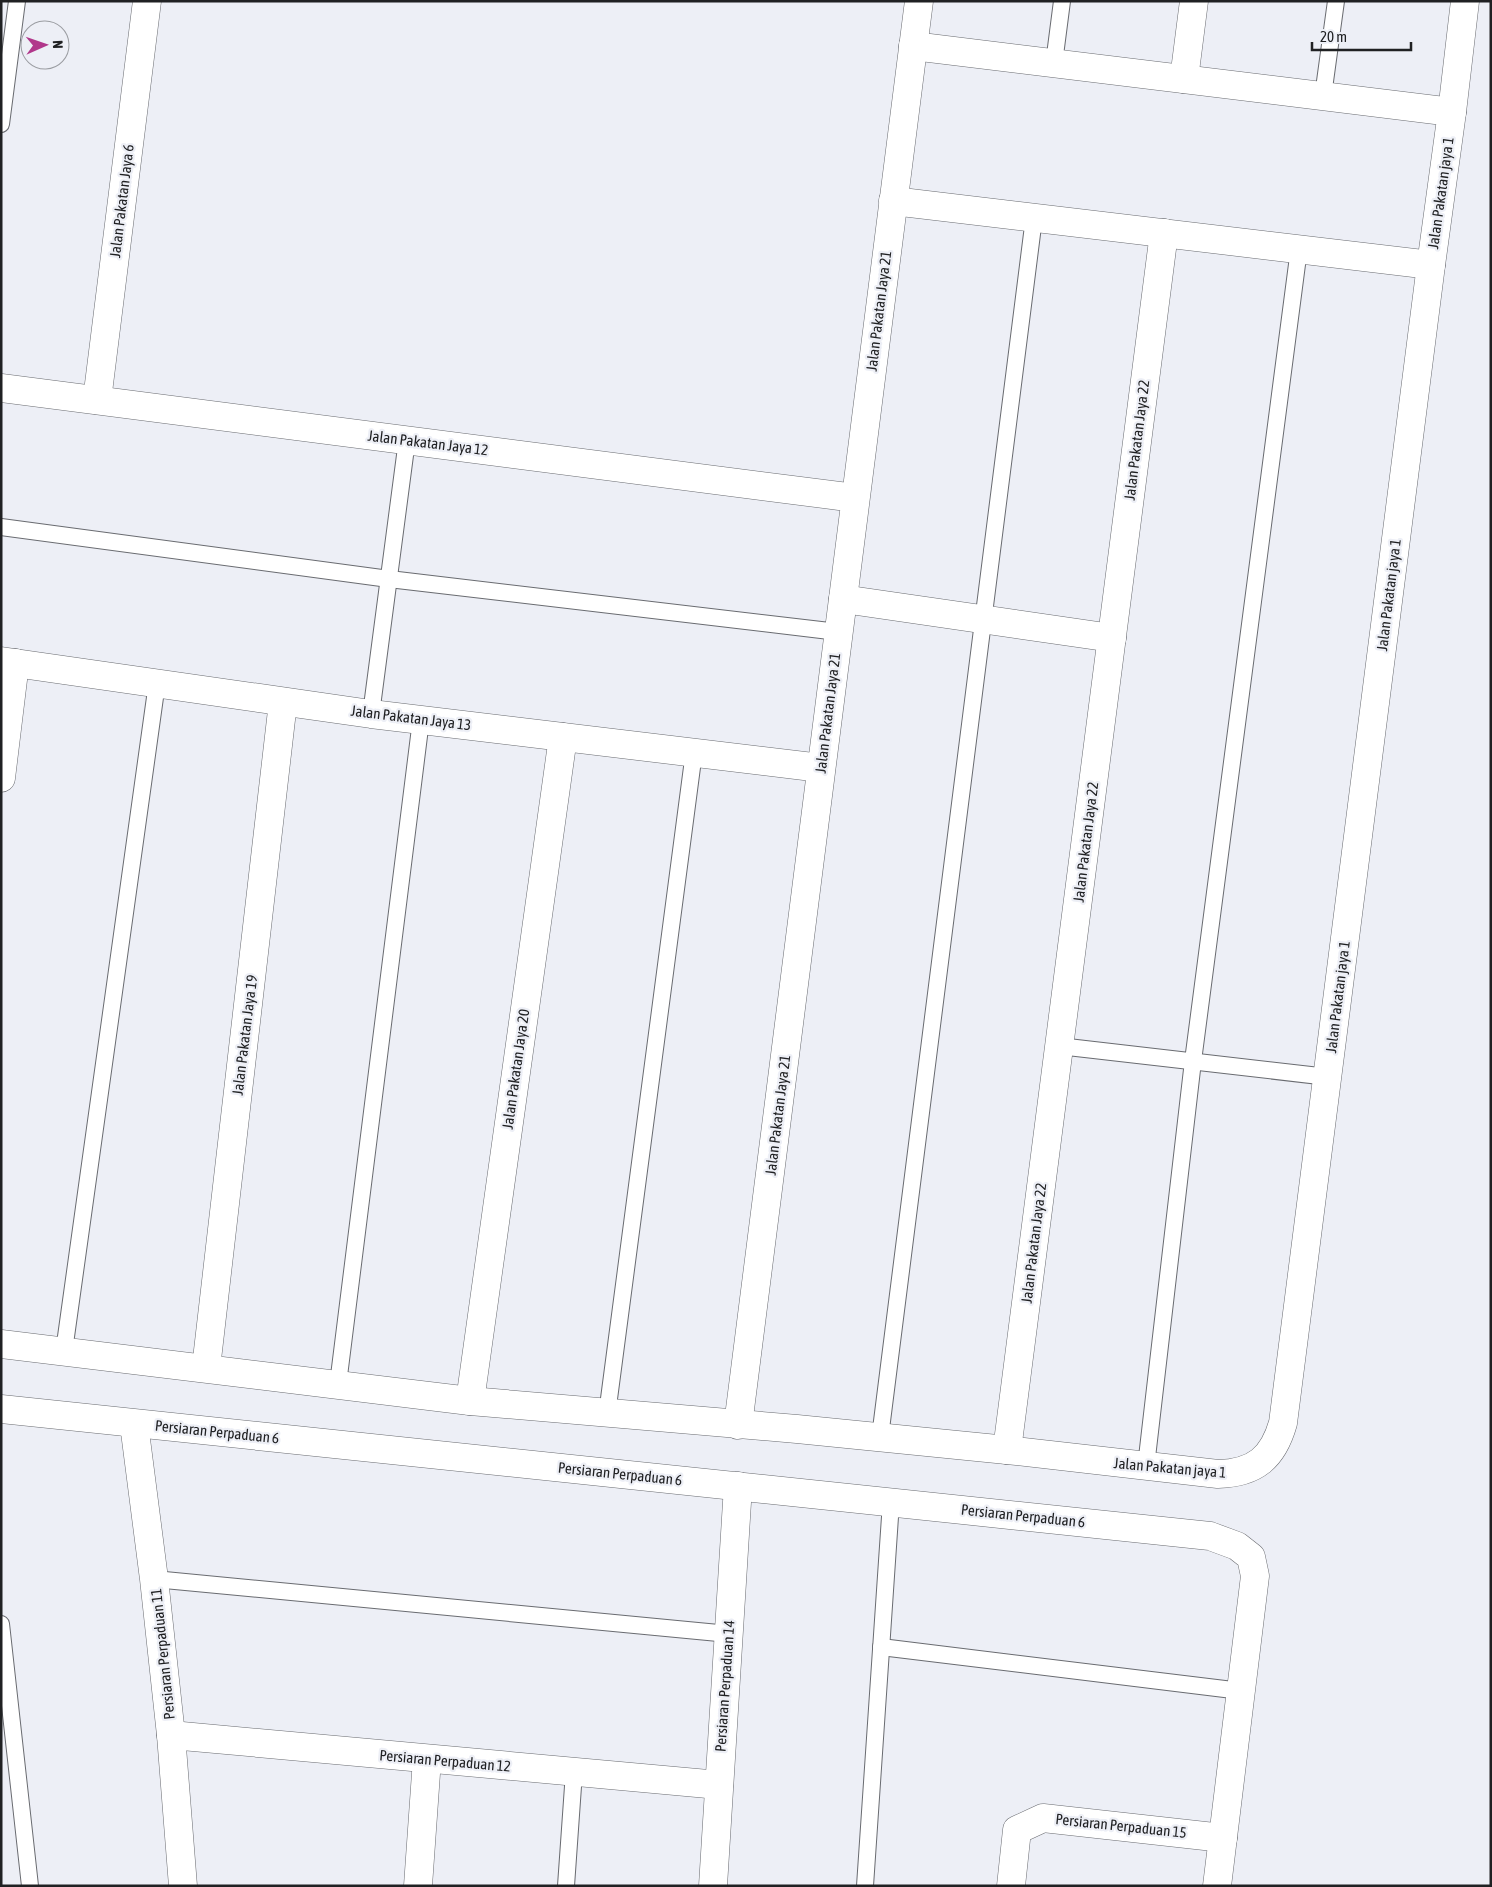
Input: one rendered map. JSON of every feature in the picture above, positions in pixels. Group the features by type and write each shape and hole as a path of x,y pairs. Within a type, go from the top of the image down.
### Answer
{"street":[{"name":"Jalan Pakatan Jaya 6","path":"97,400 147,1"},
{"name":"Jalan Pakatan Jaya 21","path":"738,1425 919,1"},
{"path":"1184,79 1194,1"},
{"name":"Jalan Pakatan jaya 1","path":"1,1344 470,1401 1007,1450 1218,1474 1236,1474 1253,1467 1268,1456 1278,1441 1283,1423 1465,1"},
{"path":"913,46 1452,112"},
{"path":"893,201 1431,265"},
{"name":"Jalan Pakatan Jaya 22","path":"1007,1450 1164,233"},
{"name":"Jalan Pakatan Jaya 12","path":"1,388 855,498"},
{"path":"843,599 1112,638"},
{"path":"1,778 8,662"},
{"name":"Jalan Pakatan Jaya 13","path":"8,662 371,714 821,768"},
{"name":"Jalan Pakatan Jaya 19","path":"206,1368 284,702"},
{"name":"Jalan Pakatan Jaya 20","path":"470,1401 563,737"},
{"name":"Persiaran Perpaduan 6","path":"1,1409 1210,1536 1237,1546 1251,1557 1255,1576 1241,1691"},
{"name":"Persiaran Perpaduan 11","path":"134,1424 154,1579 171,1735 183,1886"},
{"name":"Persiaran Perpaduan 14","path":"712,1886 738,1486"},
{"path":"1217,1886 1241,1691"},
{"name":"Persiaran Perpaduan 12","path":"171,1735 719,1785"},
{"path":"418,1886 427,1759"},
{"name":"Persiaran Perpaduan 15","path":"1011,1886 1017,1830 1043,1818 1223,1838"}],"lane":[{"path":"1,124 17,1"},
{"path":"1054,63 1062,1"},
{"path":"1323,96 1336,1"},
{"path":"880,1438 1034,218"},
{"path":"1146,1466 1193,1061 1299,249"},
{"path":"371,714 407,440"},
{"path":"1,527 389,579 838,632"},
{"path":"64,1351 157,683"},
{"path":"338,1384 421,720"},
{"path":"607,1414 694,752"},
{"path":"1059,1046 1328,1077"},
{"path":"865,1886 891,1502"},
{"path":"154,1579 729,1634"},
{"path":"1,1624 30,1886"},
{"path":"881,1647 1241,1691"},
{"path":"566,1886 574,1772"}]}
